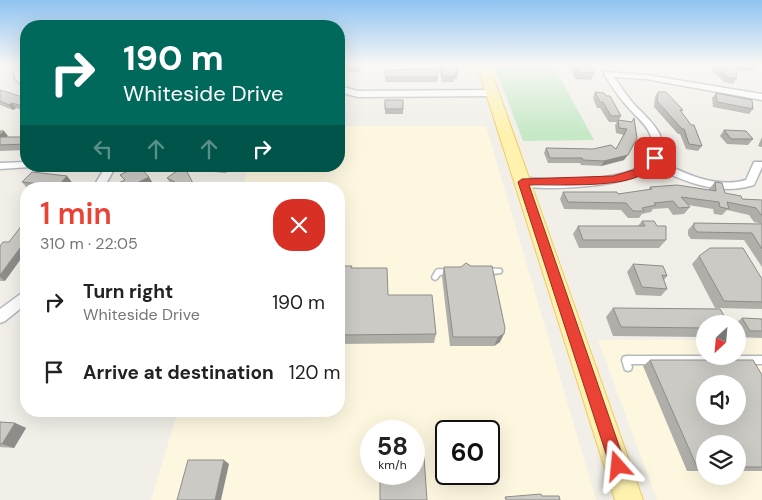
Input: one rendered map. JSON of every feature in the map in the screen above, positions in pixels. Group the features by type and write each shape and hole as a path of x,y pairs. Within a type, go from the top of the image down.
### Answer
{"main road":[{"path":"490,88 629,500"}],"street":[{"path":"522,182 613,180 634,174 652,162 657,151 658,142 656,135 618,88"},
{"path":"712,88 762,97"},
{"path":"345,91 363,94 492,93"},
{"path":"652,162 690,178 734,187 750,182 758,164"},
{"path":"0,166 20,166"},
{"path":"0,317 20,301"}],"lane":[{"path":"476,271 500,271"},
{"path":"435,277 438,272 459,272"},
{"path":"628,366 626,360 762,360"}],"shaded area":[{"path":"345,126 486,126 596,500 151,500 176,417 345,417 345,182 244,182 246,172 345,172"},
{"path":"746,339 762,339 762,500 657,500 598,340 696,340 696,365 746,365"}],"green space":[{"path":"503,88 566,88 594,140 523,141"}],"building":[{"path":"0,90 20,96 20,105 12,103 9,105 0,101"},
{"path":"595,92 610,96 621,116 611,116"},
{"path":"658,92 666,92 683,110 680,110 691,125 694,125 702,146 689,144 684,129 657,101"},
{"path":"716,93 752,100 753,109 717,102"},
{"path":"385,100 403,100 403,109 385,109"},
{"path":"634,118 637,138 628,155 604,161 583,160 582,158 550,158 546,148 593,149 611,145 616,149 627,129 619,128 618,120 632,122"},
{"path":"724,130 746,131 753,139 731,139"},
{"path":"0,137 20,137 20,144 0,145"},
{"path":"32,172 67,176 62,182 22,182"},
{"path":"126,172 144,172 149,177 139,182 121,182 125,180 120,175"},
{"path":"176,172 187,172 192,182 175,182 167,178"},
{"path":"715,182 722,183 725,193 741,196 742,199 762,200 762,215 756,208 727,202 729,209 720,207 719,202 681,197 690,207 679,208 673,201 654,203 656,205 642,208 644,211 633,211 626,203 568,202 563,192 617,192 618,194 652,189 650,187 677,185 716,191"},
{"path":"642,221 654,221 657,226 666,226 666,240 583,240 578,226 645,226"},
{"path":"694,223 762,224 762,249 752,233 697,232 694,228"},
{"path":"20,228 20,248 0,275 0,246 3,242 9,242"},
{"path":"710,248 743,248 762,279 762,302 724,301 699,256"},
{"path":"466,263 471,266 492,266 505,328 504,334 498,337 453,337 444,267 461,267"},
{"path":"633,264 663,266 667,276 662,275 667,289 642,287"},
{"path":"345,266 352,266 351,268 387,268 388,295 432,295 436,334 345,335"},
{"path":"613,308 720,309 724,315 696,315 696,328 621,327"},
{"path":"746,318 762,319 762,331 750,331 746,324"},
{"path":"650,360 696,360 696,365 746,365 746,360 753,360 762,375 762,467 746,467 746,435 696,435 696,465"},
{"path":"0,422 15,423 2,444 0,444"},
{"path":"188,460 224,460 215,500 177,500"},
{"path":"425,471 427,500 380,500 380,485 425,485"},
{"path":"541,494 542,496 559,496 560,500 506,500 505,497"}],"route":[{"path":"618,466 522,182 613,180 643,170 655,158"}]}
